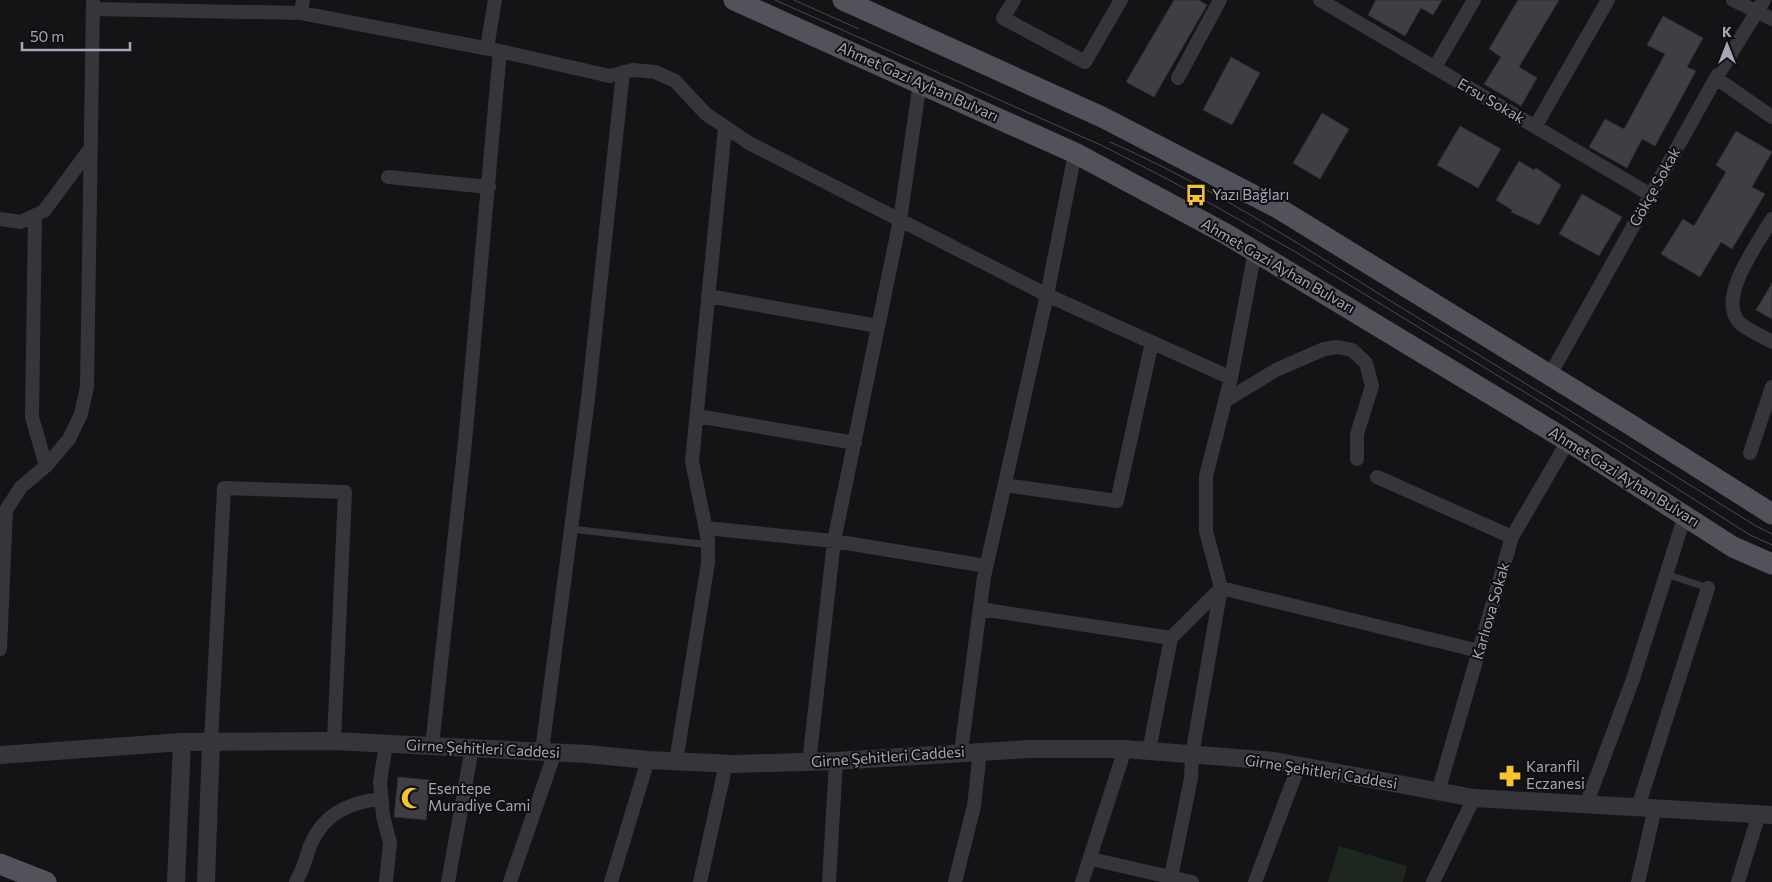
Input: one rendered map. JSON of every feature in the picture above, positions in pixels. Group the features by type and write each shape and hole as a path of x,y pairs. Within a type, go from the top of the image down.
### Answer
{"main road":[{"name":"Ahmet Gazi Ayhan Bulvarı","path":"734,0 1076,152 1255,252 1568,441 1734,547 1772,564"},
{"path":"844,0 1102,117 1220,176 1278,208 1772,514"},
{"path":"0,864 46,882"}],"street":[{"path":"432,746 465,442 489,187 495,0"},
{"path":"1014,0 1003,18 1085,62 1121,0"},
{"path":"1178,78 1220,0"},
{"path":"1435,68 1474,0"},
{"path":"1535,127 1608,0"},
{"path":"1733,0 1756,13 1772,19"},
{"name":"Gökçe Sokak","path":"1550,375 1716,78 1764,0"},
{"name":"Ersu Sokak","path":"1329,2 1435,68 1651,195"},
{"path":"0,649 6,498 46,466 61,450 76,427 87,387 93,4 302,7 610,76 623,72 650,71 675,81 695,104 725,128 750,143 1047,295 1231,378"},
{"path":"510,882 548,752 571,529 588,399 623,72"},
{"path":"1716,78 1772,117"},
{"path":"809,763 834,541 900,220 920,82"},
{"path":"676,762 708,563 707,534 692,461 725,128"},
{"path":"0,219 21,222 35,217 49,206 90,149"},
{"path":"961,752 986,566 1047,295 1076,152"},
{"path":"388,177 489,187"},
{"path":"35,217 32,417 46,466"},
{"path":"1772,219 1737,279 1733,298 1734,307 1741,324 1772,342"},
{"path":"1169,880 1191,778 1192,755 1221,588 1209,550 1205,494 1209,457 1231,378 1255,252"},
{"path":"708,296 878,326"},
{"path":"1005,484 1117,501 1152,342"},
{"path":"1225,401 1276,370 1324,349 1338,346 1352,350 1366,363 1372,386 1357,434 1357,459"},
{"path":"1750,453 1772,387"},
{"path":"697,416 855,443"},
{"name":"Karlıova Sokak","path":"1438,792 1512,537 1568,441"},
{"path":"1377,477 1512,537"},
{"path":"206,882 224,488 345,492 334,741"},
{"path":"1586,805 1633,678 1685,515"},
{"path":"707,534 834,541 986,566"},
{"path":"1149,751 1171,638 1221,588"},
{"path":"1221,588 1479,651"},
{"path":"1638,882 1647,808 1708,588"},
{"path":"980,609 1171,638"},
{"name":"Girne Şehitleri Caddesi","path":"0,756 182,742 334,741 548,752 726,764 836,762 980,750 1125,749 1299,765 1474,798 1769,814"},
{"path":"176,882 182,742"},
{"path":"386,744 382,763 381,799 390,844 386,882"},
{"path":"448,882 472,748"},
{"path":"1082,882 1091,860 1125,749"},
{"path":"955,882 974,806 980,750"},
{"path":"611,882 648,760"},
{"path":"829,882 836,762"},
{"path":"700,882 726,764"},
{"path":"1255,882 1299,765"},
{"path":"1433,882 1474,798"},
{"path":"296,882 305,865 311,844 327,819 345,806 381,799"},
{"path":"1738,882 1769,814"},
{"path":"1091,860 1169,880 1192,882"}],"lane":[{"path":"571,529 702,544 707,534"},
{"path":"1666,574 1708,588"}],"shaded area":[{"path":"1339,846 1407,866 1403,882 1328,882"}],"building":[{"path":"1174,0 1199,0 1207,5 1154,97 1126,82"},
{"path":"1376,0 1442,0 1433,15 1421,8 1405,36 1368,15"},
{"path":"1518,0 1559,0 1519,67 1537,78 1521,106 1484,84 1501,57 1489,49"},
{"path":"1663,16 1703,38 1687,67 1696,71 1655,146 1642,139 1627,168 1589,147 1605,119 1624,129 1665,54 1647,45"},
{"path":"1231,57 1260,73 1232,125 1203,110"},
{"path":"1322,113 1349,129 1320,179 1293,163"},
{"path":"1460,126 1501,149 1478,188 1437,165"},
{"path":"1736,131 1772,152 1752,187 1765,194 1732,249 1721,242 1700,277 1661,254 1683,219 1694,226 1726,172 1716,165"},
{"path":"1519,161 1534,170 1536,168 1561,185 1539,225 1511,212 1512,210 1496,200"},
{"path":"1582,194 1622,217 1599,256 1559,234"},
{"path":"1772,283 1772,319 1756,310"},
{"name":"Esentepe Muradiye Cami","path":"398,777 430,780 426,820 394,817"}],"tram line":[{"path":"775,0 1103,146 1173,182 1299,254 1557,412 1750,535 1772,545"},
{"path":"794,0 859,29"},
{"path":"1110,142 1182,177 1252,216 1756,526 1772,534"}],"place":[{"name":"Yazı Bağları","path":"1196,195"},
{"name":"Karanfil Eczanesi","path":"1510,776"},
{"name":"Esentepe Muradiye Cami","path":"412,798"}]}
